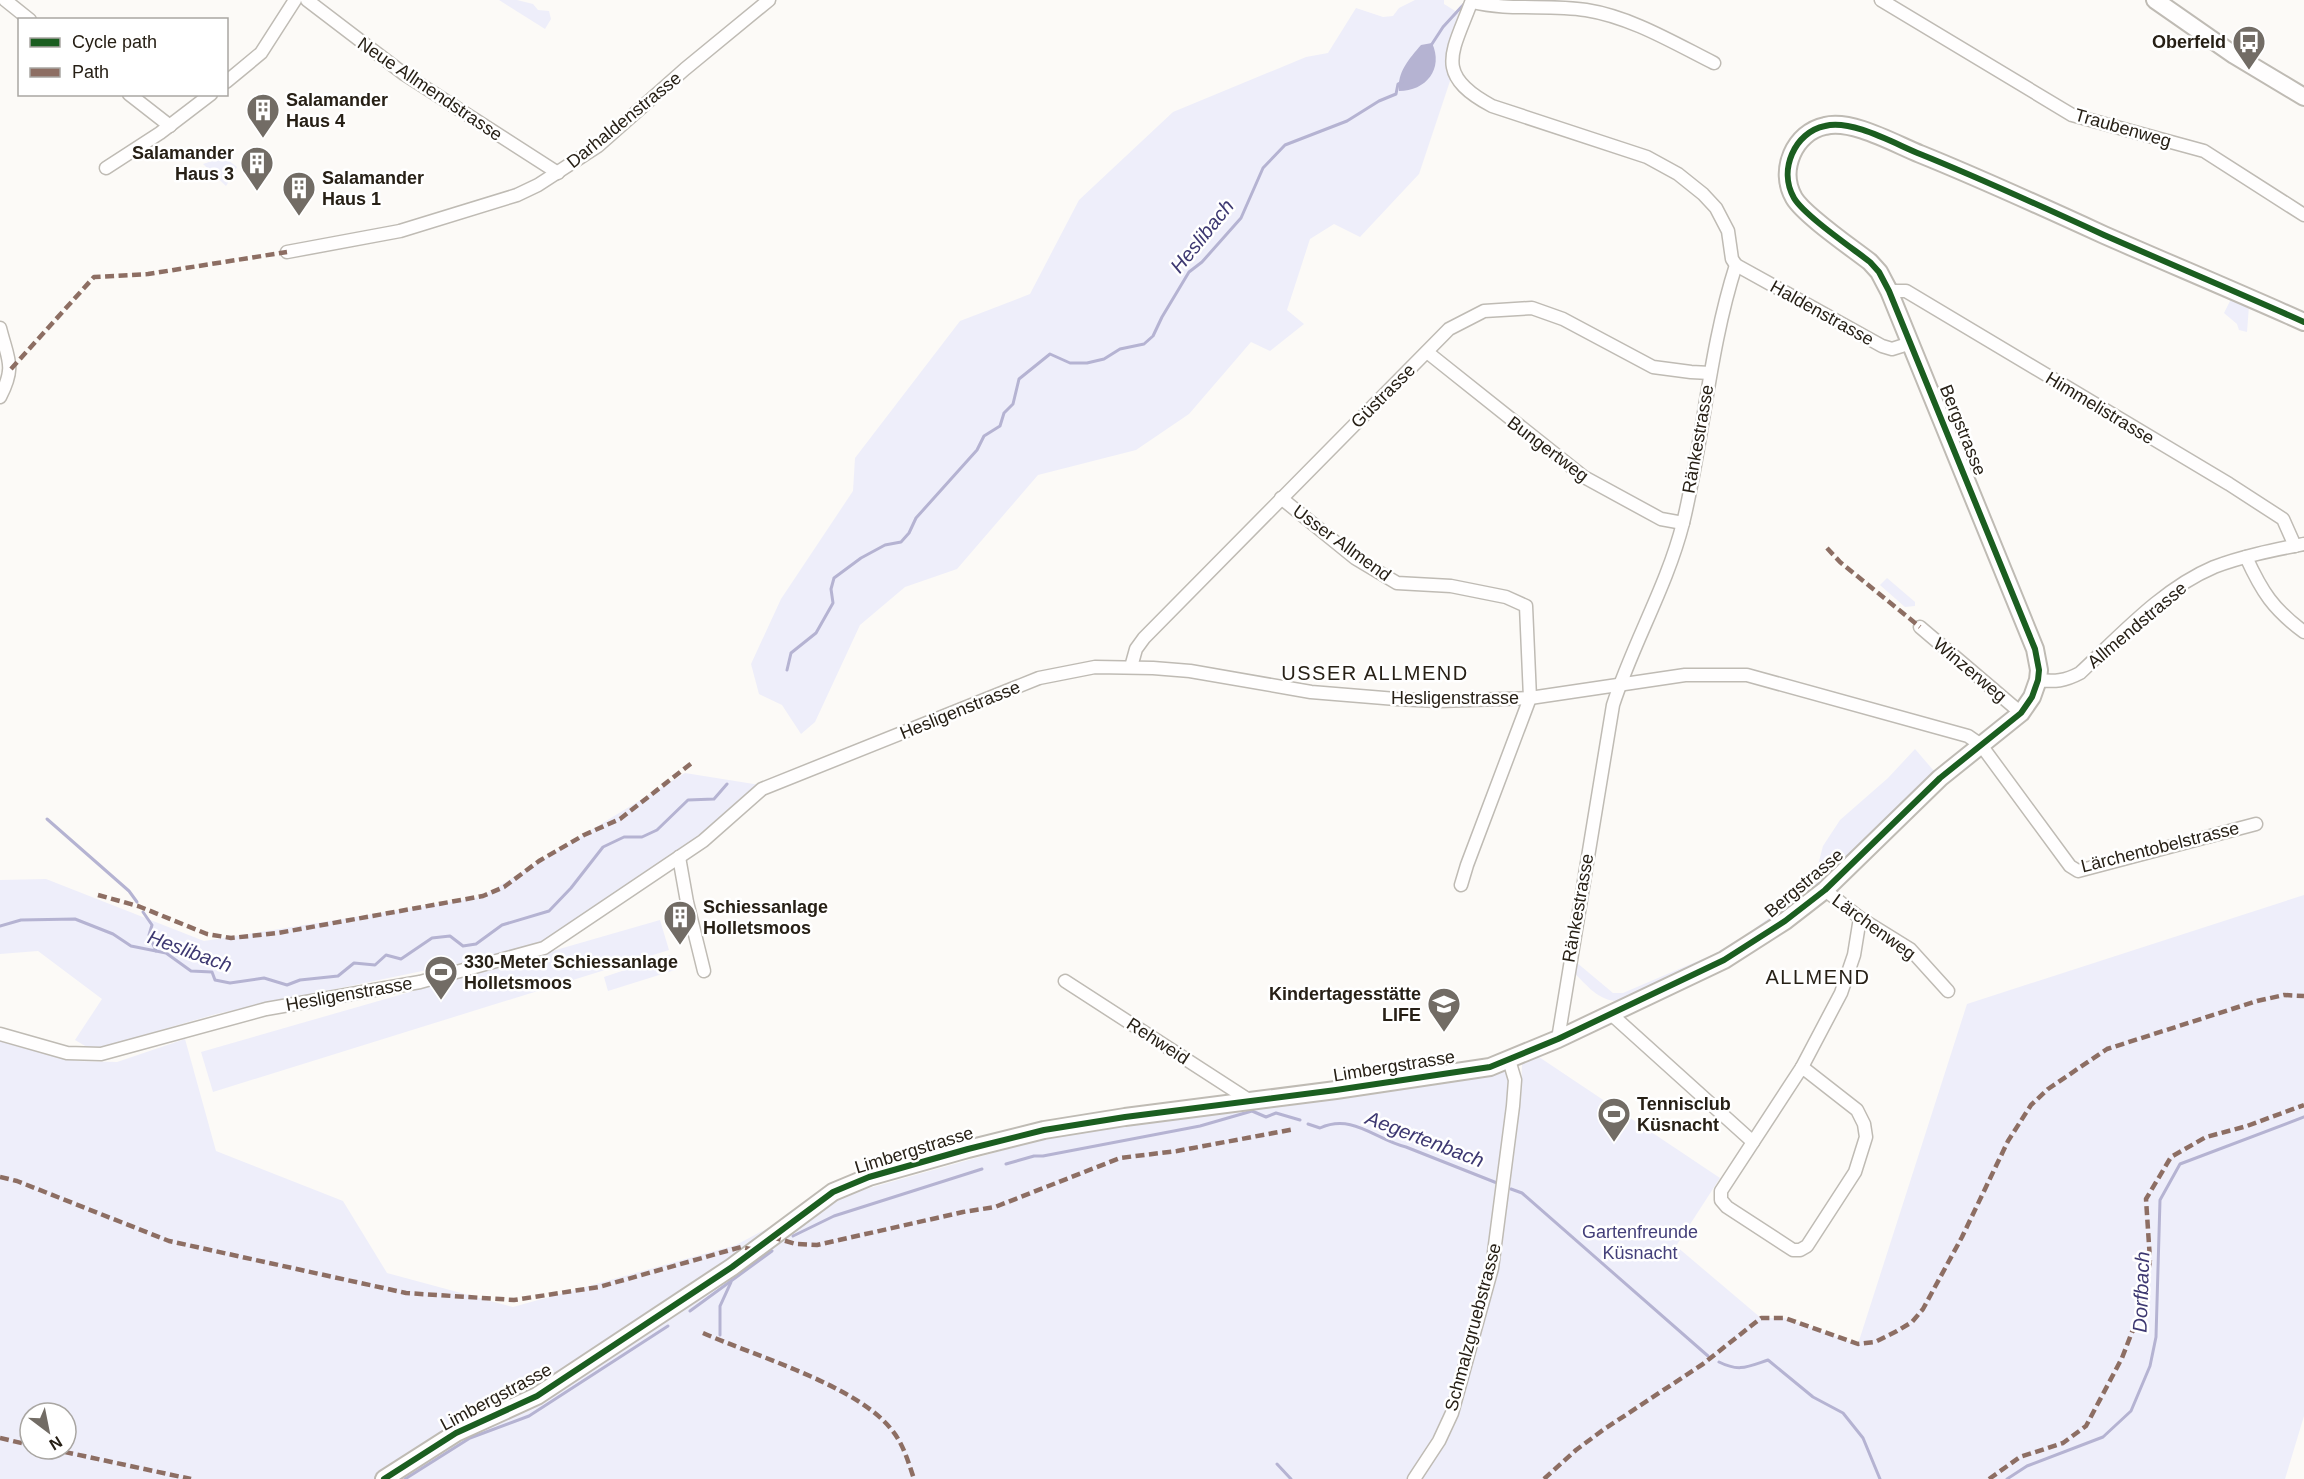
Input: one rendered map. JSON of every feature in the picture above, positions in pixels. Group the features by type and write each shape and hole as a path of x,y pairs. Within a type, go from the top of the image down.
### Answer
{"street":[{"path":"5,0 28,18"},
{"path":"228,80 261,53 296,0"},
{"name":"Neue Allmendstrasse","path":"307,0 404,74 558,173"},
{"name":"Darhaldenstrasse","path":"287,252 400,231 518,195 558,173 598,146 685,69 769,0"},
{"name":"Traubenweg","path":"1881,0 2072,116 2205,151 2304,215"},
{"path":"2155,0 2234,55 2304,96"},
{"path":"1714,63 1644,28 1590,10 1561,7 1503,8 1472,1 1454,46 1452,60 1453,72 1463,87 1492,106 1647,157 1678,174 1716,208 1728,231 1732,259 1736,265"},
{"path":"132,96 170,126"},
{"path":"106,168 170,126 208,96"},
{"name":"Bergstrasse","path":"1530,1051 1685,979 1749,946 1825,890 1940,778 2021,713 2032,697 2038,680 2039,670 2035,648 2026,622 1889,291 1879,272 1870,262 1809,214 1794,198 1787,171 1789,160 1800,140 1819,128 1834,124 1858,129 1991,183 2304,322"},
{"name":"Haldenstrasse","path":"1736,265 1882,346 1892,349 1911,343"},
{"name":"Ränkestrasse","path":"1558,1039 1610,724 1619,686 1653,610 1683,523 1724,301 1736,265"},
{"name":"Himmelistrasse","path":"1889,291 1906,291 2229,484 2283,519 2301,546"},
{"name":"Güstrasse","path":"1131,668 1136,649 1144,638 1281,498 1449,329 1484,310 1532,308 1563,319 1653,367 1710,373"},
{"path":"0,328 11,369 10,377 0,397"},
{"name":"Bungertweg","path":"1427,352 1584,477 1661,519 1683,523"},
{"name":"Usser Allmend","path":"1281,498 1355,558 1397,583 1450,586 1506,597 1526,606 1530,698"},
{"name":"Allmendstrasse","path":"2038,680 2055,682 2068,679 2080,672 2157,603 2182,584 2214,568 2246,557 2301,546"},
{"path":"2246,557 2257,581 2279,613 2304,632"},
{"name":"Winzerweg","path":"1920,627 2021,713"},
{"name":"Hesligenstrasse","path":"0,1034 67,1053 101,1054 266,1008 420,982 544,948 702,841 762,789 1039,678 1095,667 1190,671 1311,692 1396,699 1530,698 1685,675 1747,675 1968,736 1981,745"},
{"path":"1461,885 1530,698"},
{"name":"Lärchentobelstrasse","path":"1981,745 2070,866 2078,871 2256,824"},
{"path":"679,857 687,902 704,971"},
{"name":"Lärchenweg","path":"1825,890 1860,918 1910,949 1948,991"},
{"path":"1802,1067 1857,1110 1864,1124 1866,1137 1855,1172 1807,1246 1800,1250 1793,1250 1726,1207 1721,1200 1721,1191 1802,1067 1841,993 1854,955 1860,918"},
{"name":"Rehweid","path":"1065,981 1252,1102"},
{"path":"1611,1014 1753,1142"},
{"name":"Limbergstrasse","path":"384,1479 456,1433 537,1396 715,1279 833,1192 880,1174 1044,1130 1483,1068 1530,1051"},
{"name":"Schmalzgruebstrasse","path":"1414,1479 1439,1441 1452,1413 1492,1268 1513,1106 1515,1080 1509,1059"}],"green space":[{"path":"499,0 517,0 533,4 538,10 549,11 551,19 545,29"},
{"path":"1415,0 1444,0 1444,4 1465,17 1453,72 1419,174 1360,237 1334,224 1310,239 1287,310 1304,324 1270,351 1251,342 1189,414 1136,450 1038,475 957,569 905,587 860,625 815,722 801,734 782,705 759,694 751,664 781,599 853,491 855,458 960,321 1030,294 1079,200 1173,112 1306,57 1328,53 1356,8 1383,17 1393,16 1399,8"},
{"path":"224,157 237,167 226,186 203,164"},
{"path":"2231,299 2249,306 2247,332 2239,330 2237,324 2224,313"},
{"path":"1887,578 1915,602 1915,606 1905,607 1880,585"},
{"path":"1915,749 1940,778 1825,890 1748,940 1624,1002 1601,997 1574,973 1576,962 1613,993 1623,993 1714,954 1746,935 1786,905 1803,888 1814,867 1817,869 1823,846 1840,820 1888,778"},
{"path":"685,773 760,785 695,840 537,947 216,1014 92,1050 75,1040 102,999 38,951 0,954 0,880 46,879 204,941 481,897"},
{"name":"Gartenfreunde Küsnacht","path":"2304,895 2304,1416 2285,1479 0,1479 0,1039 77,1061 117,1062 185,1039 216,1151 343,1201 387,1273 513,1307 736,1245 813,1204 1043,1139 1509,1060 1517,1113 1521,1097 1522,1064 1536,1055 1720,1178 1676,1246 1761,1318 1785,1318 1858,1344 1967,1004"},
{"name":"330-Meter Schiessanlage Holletsmoos","path":"660,920 669,950 213,1092 201,1052"},
{"path":"670,955 675,970 608,991 604,977"}],"water":[{"path":"1432,43 1436,61 1430,77 1417,87 1399,91 1400,78 1408,61 1421,45"}],"waterway":[{"name":"Heslibach","path":"1430,47 1443,27 1465,3"},
{"name":"Heslibach","path":"787,670 791,653 816,633 833,603 831,589 834,578 861,558 885,545 901,542 909,533 916,518 977,450 984,436 1000,426 1004,413 1013,404 1019,379 1050,354 1070,363 1087,363 1104,359 1120,349 1144,344 1153,336 1189,272 1202,262 1241,218 1263,168 1285,145 1347,121 1379,101 1396,94 1398,84 1402,82"},
{"name":"Heslibach","path":"0,926 21,920 75,919 113,934 131,946 166,953 191,971 212,972 215,980 230,983 264,978 287,985 300,980 338,976 354,963 375,965 386,955 401,959 432,938 450,936 463,946 476,944 502,925 549,911 571,888 603,847 624,837 642,837 657,830 688,800 714,799 727,784"},
{"path":"47,819 129,891 137,902"},
{"path":"143,912 152,925 149,935 156,951"},
{"name":"Aegertenbach","path":"1006,1164 1034,1156 1200,1126 1252,1111 1266,1117 1276,1113 1300,1120"},
{"name":"Dorfbach","path":"2007,1479 2027,1466 2103,1437 2131,1411 2150,1366 2156,1337 2160,1200 2180,1164 2304,1117"},
{"name":"Aegertenbach","path":"1308,1124 1320,1128 1332,1124 1343,1124 1364,1129 1395,1144 1497,1183"},
{"name":"Aegertenbach","path":"793,1236 834,1216 982,1169"},
{"name":"Aegertenbach","path":"1511,1189 1522,1193 1708,1356"},
{"path":"690,1311 772,1251"},
{"path":"720,1335 720,1306 731,1282"},
{"path":"405,1479 470,1438 529,1416 668,1326"},
{"name":"Aegertenbach","path":"1719,1362 1738,1368 1768,1360 1813,1397 1843,1413 1863,1438 1880,1479"},
{"path":"1277,1464 1291,1479"}],"marked path":[{"path":"11,369 94,277 148,274 287,252"},
{"path":"1827,548 1840,562 1920,627"},
{"path":"98,895 138,906 207,934 231,938 278,933 483,896 504,887 539,861 584,835 620,819 693,762"},
{"path":"1544,1479 1576,1450 1703,1364 1761,1318 1785,1318 1858,1344 1875,1342 1912,1322 1923,1309 1962,1237 2008,1141 2031,1105 2048,1089 2107,1049 2257,1001 2284,995 2304,996"},
{"path":"1989,1479 2020,1457 2063,1443 2086,1426 2122,1358 2132,1332 2141,1321 2150,1260 2146,1199 2171,1157 2206,1137 2247,1126 2304,1105"},
{"path":"772,1237 796,1244 817,1245 995,1207 1120,1158 1177,1151 1295,1129"},
{"path":"0,1177 17,1181 169,1241 406,1293 514,1300 599,1287 741,1247 756,1250"},
{"path":"703,1333 830,1385 875,1413 899,1440 914,1479"},
{"path":"0,1438 18,1442"},
{"path":"78,1455 191,1479"}],"cycle path":[{"path":"384,1479 456,1433 537,1396 732,1267 833,1192 869,1177 1044,1130 1490,1067 1558,1039 1724,960 1785,921 1825,890 1940,778 2021,713 2032,697 2038,680 2039,670 2035,649 1889,291 1879,272 1870,262 1808,213 1791,193 1788,176 1790,159 1798,144 1810,132 1820,127 1836,125 1860,129 1989,183 2304,322"}],"place":[{"name":"Oberfeld","path":"2249,71"},
{"name":"Salamander Haus 4","path":"263,139"},
{"name":"Salamander Haus 3","path":"257,192"},
{"name":"Salamander Haus 1","path":"299,217"},
{"name":"Schiessanlage Holletsmoos","path":"680,946"},
{"name":"330-Meter Schiessanlage Holletsmoos","path":"441,1001"},
{"name":"Kindertagesstätte LIFE","path":"1444,1033"},
{"name":"Tennisclub Küsnacht","path":"1614,1143"}],"district":[{"name":"USSER ALLMEND","path":"1375,673"},
{"name":"ALLMEND","path":"1818,977"}]}
